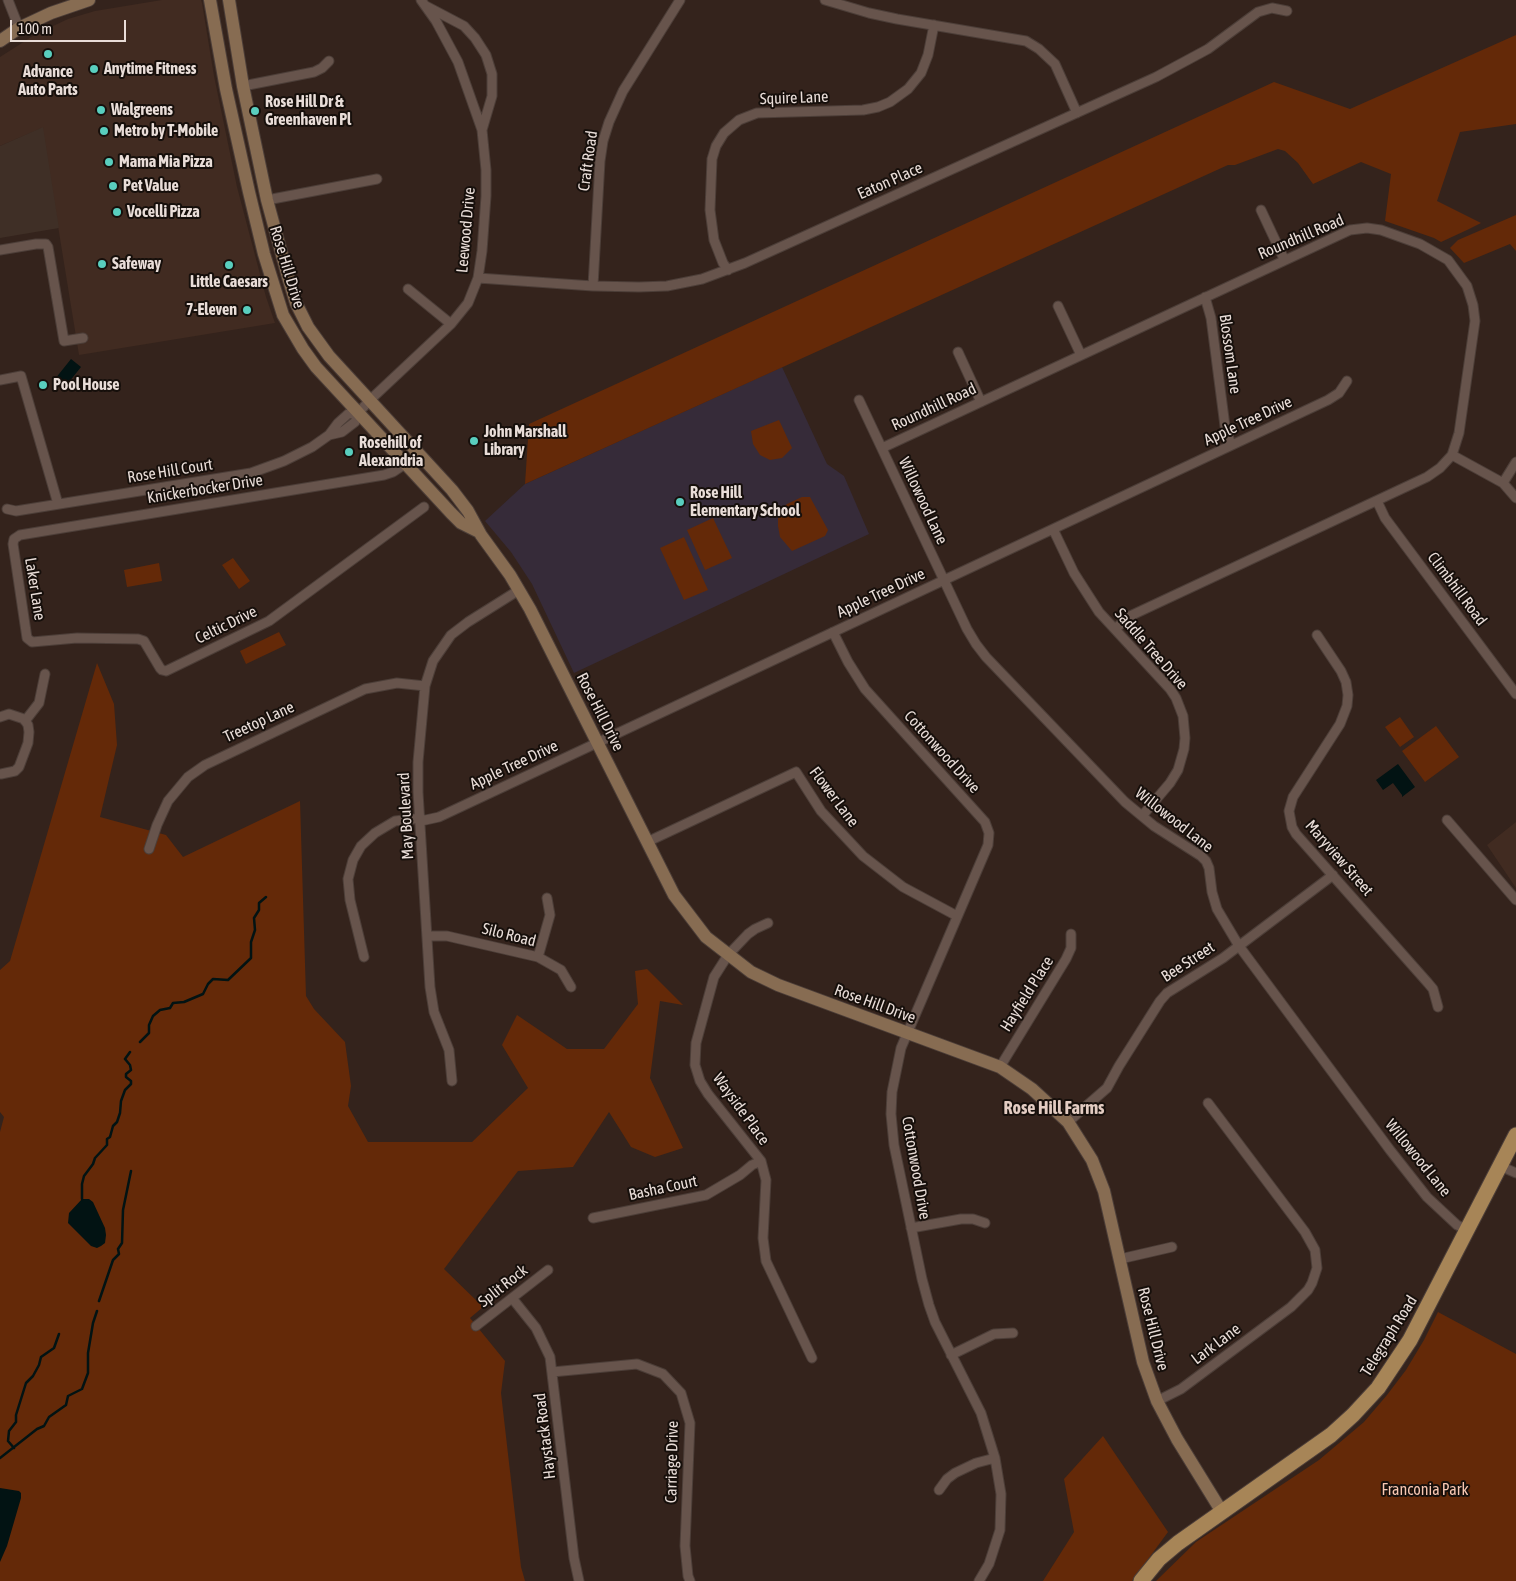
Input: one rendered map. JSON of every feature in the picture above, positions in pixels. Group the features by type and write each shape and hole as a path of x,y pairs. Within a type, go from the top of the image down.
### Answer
{"main road":[{"name":"Telegraph Road","path":"1141,1581 1165,1554 1331,1435 1378,1388 1410,1340 1516,1135"}],"street":[{"path":"8,0 19,28"},
{"path":"0,41 19,28 66,6 88,0"},
{"name":"Rose Hill Drive","path":"210,0 226,89 249,192 279,305 309,358 364,406 452,490 468,511 479,532 519,590 665,879 682,908 706,937 751,972 778,986 1000,1067 1032,1089 1068,1122 1084,1146 1099,1176 1108,1205 1143,1362 1157,1401 1177,1439 1222,1512"},
{"name":"Rose Hill Drive","path":"229,0 243,86 267,200 290,286 302,315 308,327 405,464 451,513 461,522 479,532"},
{"name":"Craft Road","path":"593,286 600,162 603,141 623,91 680,0"},
{"path":"825,0 869,13 1019,39 1035,46 1055,64 1077,113"},
{"name":"Leewood Drive","path":"364,406 451,324 468,303 478,278 482,251 486,196 486,170 482,130 458,62 423,2"},
{"name":"Leewood Drive","path":"423,2 464,26 486,55 492,74 492,90 482,130"},
{"name":"Eaton Place","path":"478,278 593,286 667,286 702,279 728,270 1156,77 1222,40 1258,12 1272,8 1287,10"},
{"name":"Squire Lane","path":"728,270 714,240 710,210 712,159 716,146 724,133 739,120 757,113 863,110 890,102 908,89 920,73 928,55 934,25"},
{"path":"243,86 314,72 322,68 329,61"},
{"path":"267,200 377,179"},
{"path":"1261,210 1284,259"},
{"name":"Roundhill Road","path":"882,448 1343,232 1368,228 1381,230 1420,244 1443,256 1454,266 1470,292 1475,321 1459,433 1452,455 1434,473 1130,616 1115,629"},
{"path":"0,250 46,244 64,341 83,338"},
{"path":"408,290 451,324"},
{"name":"Blossom Lane","path":"1205,297 1211,318 1225,426 1231,445"},
{"path":"1058,306 1081,354"},
{"path":"958,352 981,402"},
{"path":"0,380 21,376 58,504"},
{"name":"Apple Tree Drive","path":"364,957 350,900 348,879 353,860 361,846 375,833 395,821 439,817 1328,400 1339,393 1347,381"},
{"name":"Willowood Lane","path":"859,400 967,629 986,657 1125,802 1154,826 1202,856 1209,868 1212,892 1217,909 1239,946 1427,1197 1457,1225 1468,1230"},
{"name":"Rose Hill Court","path":"8,509 16,511 251,473 284,461 312,447 329,435 348,414 364,406"},
{"path":"1452,455 1503,483 1516,498"},
{"path":"1503,483 1516,462"},
{"name":"Knickerbocker Drive","path":"12,544 14,539 20,535 384,475 393,472 405,464"},
{"name":"Climbhill Road","path":"1376,501 1385,518 1516,694"},
{"name":"Celtic Drive","path":"27,638 32,642 77,638 138,639 144,641 160,668 166,671 268,621 424,507"},
{"name":"Saddle Tree Drive","path":"1053,529 1084,591 1099,612 1170,689 1180,707 1185,726 1184,749 1178,770 1170,783 1142,816"},
{"name":"Laker Lane","path":"12,544 27,638"},
{"name":"May Boulevard","path":"452,1081 449,1050 434,1012 432,1000 418,792 418,762 425,686 433,661 452,635 468,622 519,590"},
{"name":"Cottonwood Drive","path":"833,632 848,662 865,689 993,832 902,1048 895,1072 891,1114 894,1145 928,1305 981,1413 995,1458 1001,1494 1000,1530 989,1564 979,1581"},
{"name":"Maryview Street","path":"1317,635 1344,676 1348,695 1347,706 1340,724 1293,797 1290,804 1290,819 1296,834 1433,989 1438,1007"},
{"path":"25,720 39,702 46,674"},
{"name":"Treetop Lane","path":"150,850 157,825 168,801 184,781 205,765 365,689 397,683 425,686"},
{"path":"0,717 9,714 25,720 29,732 28,743 19,767 15,771 1,774"},
{"path":"0,768 0,782"},
{"name":"Flower Lane","path":"647,842 796,772 821,811 869,861 903,887 958,916"},
{"path":"1447,820 1516,900"},
{"name":"Bee Street","path":"1068,1122 1107,1088 1139,1033 1160,1001 1168,993 1239,946 1333,875"},
{"path":"538,957 550,915 547,898"},
{"name":"Wayside Place","path":"768,923 748,934 728,955 714,976 696,1043 695,1065 700,1081 708,1094 761,1161 766,1180 763,1238 766,1261 812,1358"},
{"name":"Hayfield Place","path":"1000,1067 1066,959 1071,948 1072,934"},
{"name":"Silo Road","path":"428,936 447,936 538,957 561,970 571,987"},
{"name":"Lark Lane","path":"1157,1401 1181,1389 1290,1307 1308,1290 1315,1276 1317,1259 1312,1243 1208,1103"},
{"name":"Basha Court","path":"594,1218 706,1195 740,1175 752,1164 761,1161"},
{"path":"1500,1166 1516,1173"},
{"path":"911,1228 961,1219 973,1219 985,1223"},
{"path":"1120,1259 1172,1247"},
{"name":"Split Rock","path":"476,1326 548,1270"},
{"name":"Haystack Road","path":"512,1298 536,1328 543,1339 550,1357 574,1558 579,1581"},
{"path":"952,1355 994,1334 1013,1333"},
{"name":"Carriage Drive","path":"552,1372 637,1364 663,1374 681,1393 690,1423 685,1546 690,1581"},
{"path":"940,1490 947,1479 955,1473 976,1463 995,1458"}],"shaded area":[{"path":"162,0 201,0 214,76 237,187 266,297 275,323 79,355 42,128 0,146 0,57 36,34 68,19 95,11"},
{"path":"43,127 59,228 0,238 0,146"},
{"path":"71,359 81,367 65,387 55,379"},
{"name":"Rose Hill Elementary School","path":"782,367 827,464 844,476 869,534 574,673 532,584 511,552 485,521 525,484"},
{"path":"1398,764 1415,787 1402,797 1393,783 1383,790 1376,780"},
{"path":"1516,822 1516,888 1487,845"},
{"path":"82,1199 89,1199 93,1202 105,1228 105,1243 97,1248 91,1246 68,1223 69,1213"},
{"path":"0,1488 19,1491 21,1498 7,1546 0,1562"}],"green space":[{"path":"1516,35 1516,124 1460,132 1437,201 1481,223 1441,242 1385,221 1391,174 1361,162 1313,184 1298,163 1285,151 1278,149 1235,165 1228,165 525,484 529,424 1274,82 1350,109"},
{"path":"1516,215 1516,251 1510,244 1464,263 1450,248 1458,240"},
{"path":"779,420 792,448 782,458 770,460 760,455 753,444 751,431"},
{"path":"802,497 810,497 828,530 825,536 792,551 780,537 778,517 782,508"},
{"path":"713,518 732,558 705,570 687,530"},
{"path":"684,537 708,590 684,600 660,548"},
{"path":"233,558 250,581 239,589 222,565"},
{"path":"159,563 162,581 127,587 124,570"},
{"path":"279,632 286,645 246,664 240,651"},
{"path":"97,663 114,704 117,745 100,817 166,835 183,857 300,801 306,996 314,1009 345,1042 351,1086 348,1106 368,1142 472,1142 528,1088 502,1045 517,1015 567,1049 604,1049 638,1004 635,971 647,969 683,1005 660,1001 650,1078 683,1148 655,1157 631,1147 609,1112 573,1167 518,1171 444,1269 483,1307 470,1318 505,1361 501,1393 521,1567 525,1581 0,1581 0,1132 4,1117 0,1112 0,970 10,961"},
{"path":"1400,717 1414,737 1400,747 1385,727"},
{"path":"1436,726 1459,757 1425,782 1402,751"},
{"name":"Franconia Park","path":"1438,1312 1516,1354 1516,1581 1156,1581 1196,1542 1319,1460 1364,1422 1406,1370"},
{"path":"1103,1436 1168,1532 1132,1581 1043,1581 1074,1532 1064,1479"}],"waterway":[{"path":"140,1042 149,1033 149,1025 153,1016 160,1010 170,1008 173,1003 184,1002 203,994 213,979 228,980 251,958 251,942 255,930 254,918 259,910 259,903 266,897"},
{"path":"82,1199 84,1176 95,1158 107,1145 107,1139 110,1137 120,1113 121,1101 125,1090 131,1084 131,1081 126,1077 126,1074 131,1070 130,1065 125,1059 130,1052"},
{"path":"99,1301 113,1260 119,1254 118,1249 122,1243 123,1210 131,1171"},
{"path":"0,1458 37,1429 44,1426 49,1417 66,1405 68,1396 82,1389 88,1373 88,1353 97,1311"},
{"path":"14,1448 8,1441 9,1431 16,1422 16,1415 26,1383 33,1376 41,1357 54,1348 59,1334"}],"place":[{"name":"Advance Auto Parts","path":"48,54"},
{"name":"Anytime Fitness","path":"94,69"},
{"name":"Walgreens","path":"101,110"},
{"name":"Rose Hill Dr & Greenhaven Pl","path":"255,111"},
{"name":"Metro by T-Mobile","path":"104,131"},
{"name":"Mama Mia Pizza","path":"109,162"},
{"name":"Pet Value","path":"113,186"},
{"name":"Vocelli Pizza","path":"117,212"},
{"name":"Safeway","path":"102,264"},
{"name":"Little Caesars","path":"229,265"},
{"name":"7-Eleven","path":"247,310"},
{"name":"Pool House","path":"43,385"},
{"name":"John Marshall Library","path":"474,441"},
{"name":"Rosehill of Alexandria","path":"349,452"},
{"name":"Rose Hill Elementary School","path":"680,502"}],"district":[{"name":"Rose Hill Farms","path":"1054,1108"}]}
